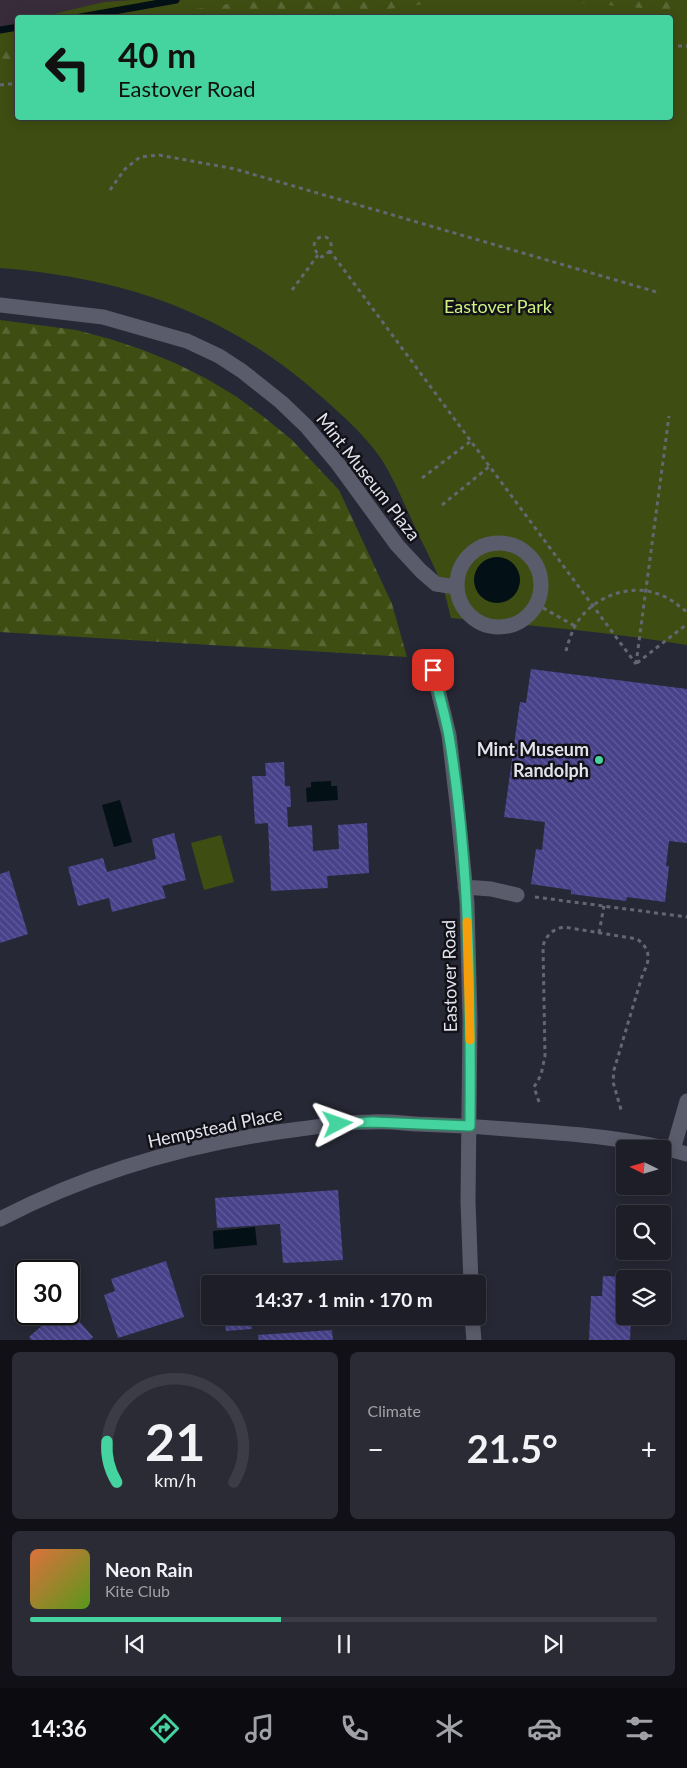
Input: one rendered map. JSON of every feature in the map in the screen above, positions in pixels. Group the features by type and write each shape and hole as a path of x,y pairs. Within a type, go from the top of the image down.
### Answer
{"street":[{"name":"Mint Museum Plaza","path":"0,305 103,316 187,341 219,356 242,371 281,402 306,426 338,464 397,545 421,572 436,584 456,587"},
{"path":"497,542 513,545 527,554 537,567 541,583 536,604 530,614 516,624 500,628 484,625 470,616 460,603 456,587 459,571 467,556 480,546 497,542"},
{"name":"Eastover Road","path":"433,670 449,735 465,887 470,1020 468,1201 471,1275"},
{"path":"465,887 491,889 517,895"},
{"path":"680,1152 687,1101"},
{"name":"Hempstead Place","path":"0,1219 51,1195 172,1153 251,1135 338,1124 372,1122 470,1126 642,1142 680,1152"},
{"path":"473,1325 474,1340"}],"path":[{"path":"673,46 687,46"},
{"path":"0,85 15,83"},
{"path":"110,190 125,169 140,157 159,155 235,169 660,293"},
{"path":"320,237 330,241 332,248 330,251 322,257 318,255 314,245 317,239 320,237"},
{"path":"330,251 636,664"},
{"path":"292,290 318,255"},
{"path":"636,664 669,416"},
{"path":"422,478 471,441"},
{"path":"442,505 490,466"},
{"path":"566,651 575,626 583,614 592,605 618,592 646,591 660,595 687,612"},
{"path":"536,604 575,626"},
{"path":"636,664 687,624"},
{"path":"517,895 687,917"},
{"path":"599,932 604,906"},
{"path":"539,1102 534,1087 541,1075 545,1056 543,946 550,933 564,926 637,939 643,944 649,959 614,1070 613,1082 622,1113"}],"shaded area":[{"path":"0,0 133,0 104,2 49,15 15,15 15,23 0,27"},
{"path":"497,557 510,561 516,567 520,580 516,593 510,599 497,603 484,599 478,593 474,580 478,567 484,561"},
{"path":"331,781 331,786 337,786 338,800 307,802 306,788 311,787 311,782"},
{"path":"120,800 132,842 114,847 102,805"},
{"path":"255,1227 257,1245 214,1249 213,1231"}],"green space":[{"name":"Eastover Park","path":"133,0 687,0 687,645 540,626 451,618 445,593 438,576 382,460 352,424 288,369 251,344 213,322 173,305 133,291 90,281 46,273 0,268 0,27 15,23 15,120 673,120 673,15 49,15 104,2"},
{"path":"255,0 453,0 346,15 156,15"},
{"path":"551,0 687,0 687,12"},
{"path":"15,37 15,60 0,62 0,40"},
{"path":"0,320 76,330 143,350 175,363 237,397 292,440 339,490 392,604 407,657 0,632"},
{"path":"221,835 234,882 204,890 191,843"}],"building":[{"name":"Mint Museum Randolph","path":"531,669 687,689 687,843 669,841 666,866 669,866 665,902 627,897 626,901 571,894 571,890 531,884 536,849 542,850 545,822 504,817 520,702 526,703"},
{"path":"284,762 285,786 290,786 291,807 287,807 288,827 312,825 313,851 339,849 338,825 367,823 369,873 327,876 328,888 271,891 268,823 255,824 252,776 266,776 265,763"},
{"path":"174,833 186,880 162,886 166,898 112,912 109,898 78,906 68,867 103,858 107,872 156,859 152,839"},
{"path":"9,871 28,934 0,943 0,874"},
{"path":"338,1190 343,1260 283,1263 280,1224 217,1228 215,1198"},
{"path":"166,1261 184,1317 118,1338 104,1295 115,1291 111,1279"},
{"path":"603,1276 616,1276 616,1325 631,1325 630,1340 589,1340 591,1296 602,1296"},
{"path":"80,1322 93,1337 90,1340 31,1340 29,1337 43,1325 80,1325"},
{"path":"225,1325 252,1325 252,1329 226,1331"},
{"path":"332,1330 333,1340 259,1340 258,1335"}],"waterway":[{"path":"92,15 176,0"},
{"path":"0,30 15,28"}],"slow traffic":[{"path":"467,922 470,1040"}],"place":[{"name":"Mint Museum Randolph","path":"599,760"}],"route":[{"path":"338,1124 372,1122 470,1126 467,902 449,735 433,670"}]}
